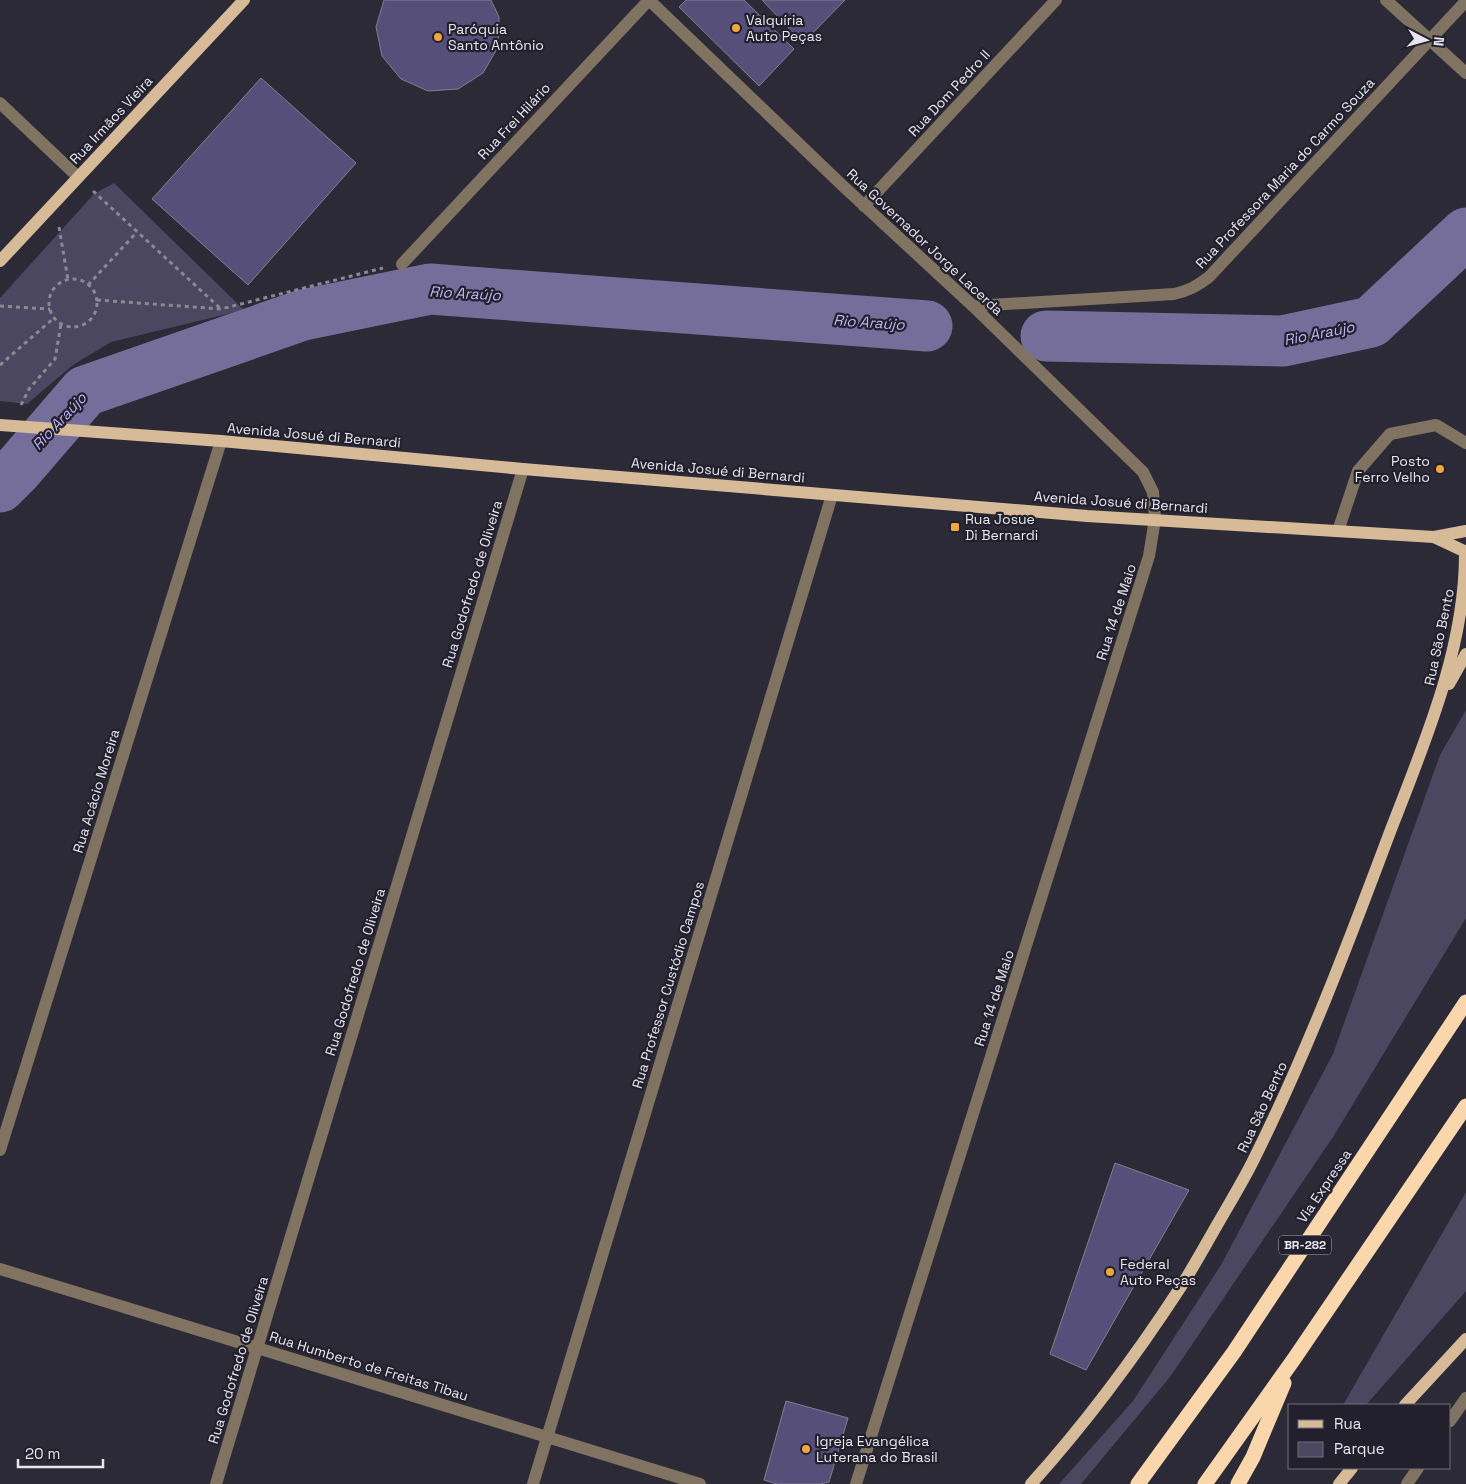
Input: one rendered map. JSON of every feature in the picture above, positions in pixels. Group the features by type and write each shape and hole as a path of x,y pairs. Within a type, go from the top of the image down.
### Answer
{"highway":[{"name":"Via Expressa","path":"1138,1484 1234,1352 1466,1002"},
{"path":"1205,1484 1294,1359 1466,1106"},
{"path":"1238,1484 1253,1457 1294,1359"}],"main road":[{"name":"Rua Irmãos Vieira","path":"0,261 244,0"},
{"name":"Avenida Josué di Bernardi","path":"6,426 221,441 1087,516 1434,537 1466,531"},
{"name":"Avenida Josué di Bernardi","path":"1434,537 1465,551"},
{"name":"Rua São Bento","path":"1031,1484 1104,1397 1181,1287 1252,1164 1292,1081 1337,972 1441,699 1464,600 1465,551"},
{"name":"Rua São Bento","path":"1441,699 1466,654"},
{"path":"1406,1404 1466,1340"},
{"path":"1340,1484 1351,1469"}],"street":[{"name":"Rua Governador Jorge Lacerda","path":"649,0 864,206 973,306 1143,472 1153,492 1155,519"},
{"name":"Rua Frei Hilário","path":"402,264 649,0"},
{"name":"Rua Dom Pedro II","path":"864,206 1056,0"},
{"path":"1386,0 1466,73"},
{"name":"Rua Professora Maria do Carmo Souza","path":"973,306 1174,294 1197,287 1209,277 1466,1"},
{"path":"0,103 78,177"},
{"path":"1338,531 1358,471 1390,434 1436,425 1466,443"},
{"name":"Rua Acácio Moreira","path":"0,1150 221,441"},
{"name":"Rua Godofredo de Oliveira","path":"216,1484 523,468"},
{"name":"Rua Professor Custódio Campos","path":"533,1484 832,495"},
{"name":"Rua 14 de Maio","path":"856,1484 1149,556 1155,519"},
{"name":"Rua Humberto de Freitas Tibau","path":"0,1269 700,1484"},
{"path":"1451,1420 1466,1398"},
{"path":"1406,1484 1417,1469"}],"path":[{"path":"78,177 221,309"},
{"path":"55,202 68,280"},
{"path":"88,285 138,232"},
{"path":"97,300 221,309 402,264"},
{"path":"68,280 79,280 88,285 94,292 97,300 96,309 92,317 78,327 69,327 61,324 54,318 50,309 49,300 53,291 59,284 68,280"},
{"path":"0,306 50,309"},
{"path":"0,365 54,318"},
{"path":"6,426 29,389 55,359 61,324"}],"green space":[{"path":"114,183 244,310 111,342 73,365 27,404 0,401 0,298 94,194"},
{"path":"1466,710 1466,918 1333,1137 1170,1377 1081,1484 1059,1484 1133,1401 1221,1265 1333,1054 1440,755"},
{"path":"1466,1192 1466,1291 1367,1404 1344,1404"}],"building":[{"name":"Paróquia Santo Antônio","path":"384,0 491,0 499,17 498,47 483,73 458,89 428,91 401,79 382,56 376,27"},
{"name":"Valquíria Auto Peças","path":"686,0 744,0 794,49 759,86 679,7"},
{"path":"762,0 845,0 803,43"},
{"path":"261,78 356,163 248,285 152,199"},
{"name":"Federal Auto Peças","path":"1115,1163 1189,1190 1086,1370 1050,1354"},
{"name":"Igreja Evangélica Luterana do Brasil","path":"786,1401 848,1418 829,1482 820,1484 777,1484 764,1480"}],"waterway":[{"name":"Rio Araújo","path":"1046,336 1283,341 1371,322 1466,233"},
{"name":"Rio Araújo","path":"0,487 85,391 303,315 430,289 927,326"}],"place":[{"name":"Valquíria Auto Peças","path":"736,28"},
{"name":"Paróquia Santo Antônio","path":"438,37"},
{"name":"Posto Ferro Velho","path":"1440,469"},
{"name":"Rua Josue Di Bernardi","path":"955,527"},
{"name":"Federal Auto Peças","path":"1110,1272"},
{"name":"Igreja Evangélica Luterana do Brasil","path":"806,1449"}]}
